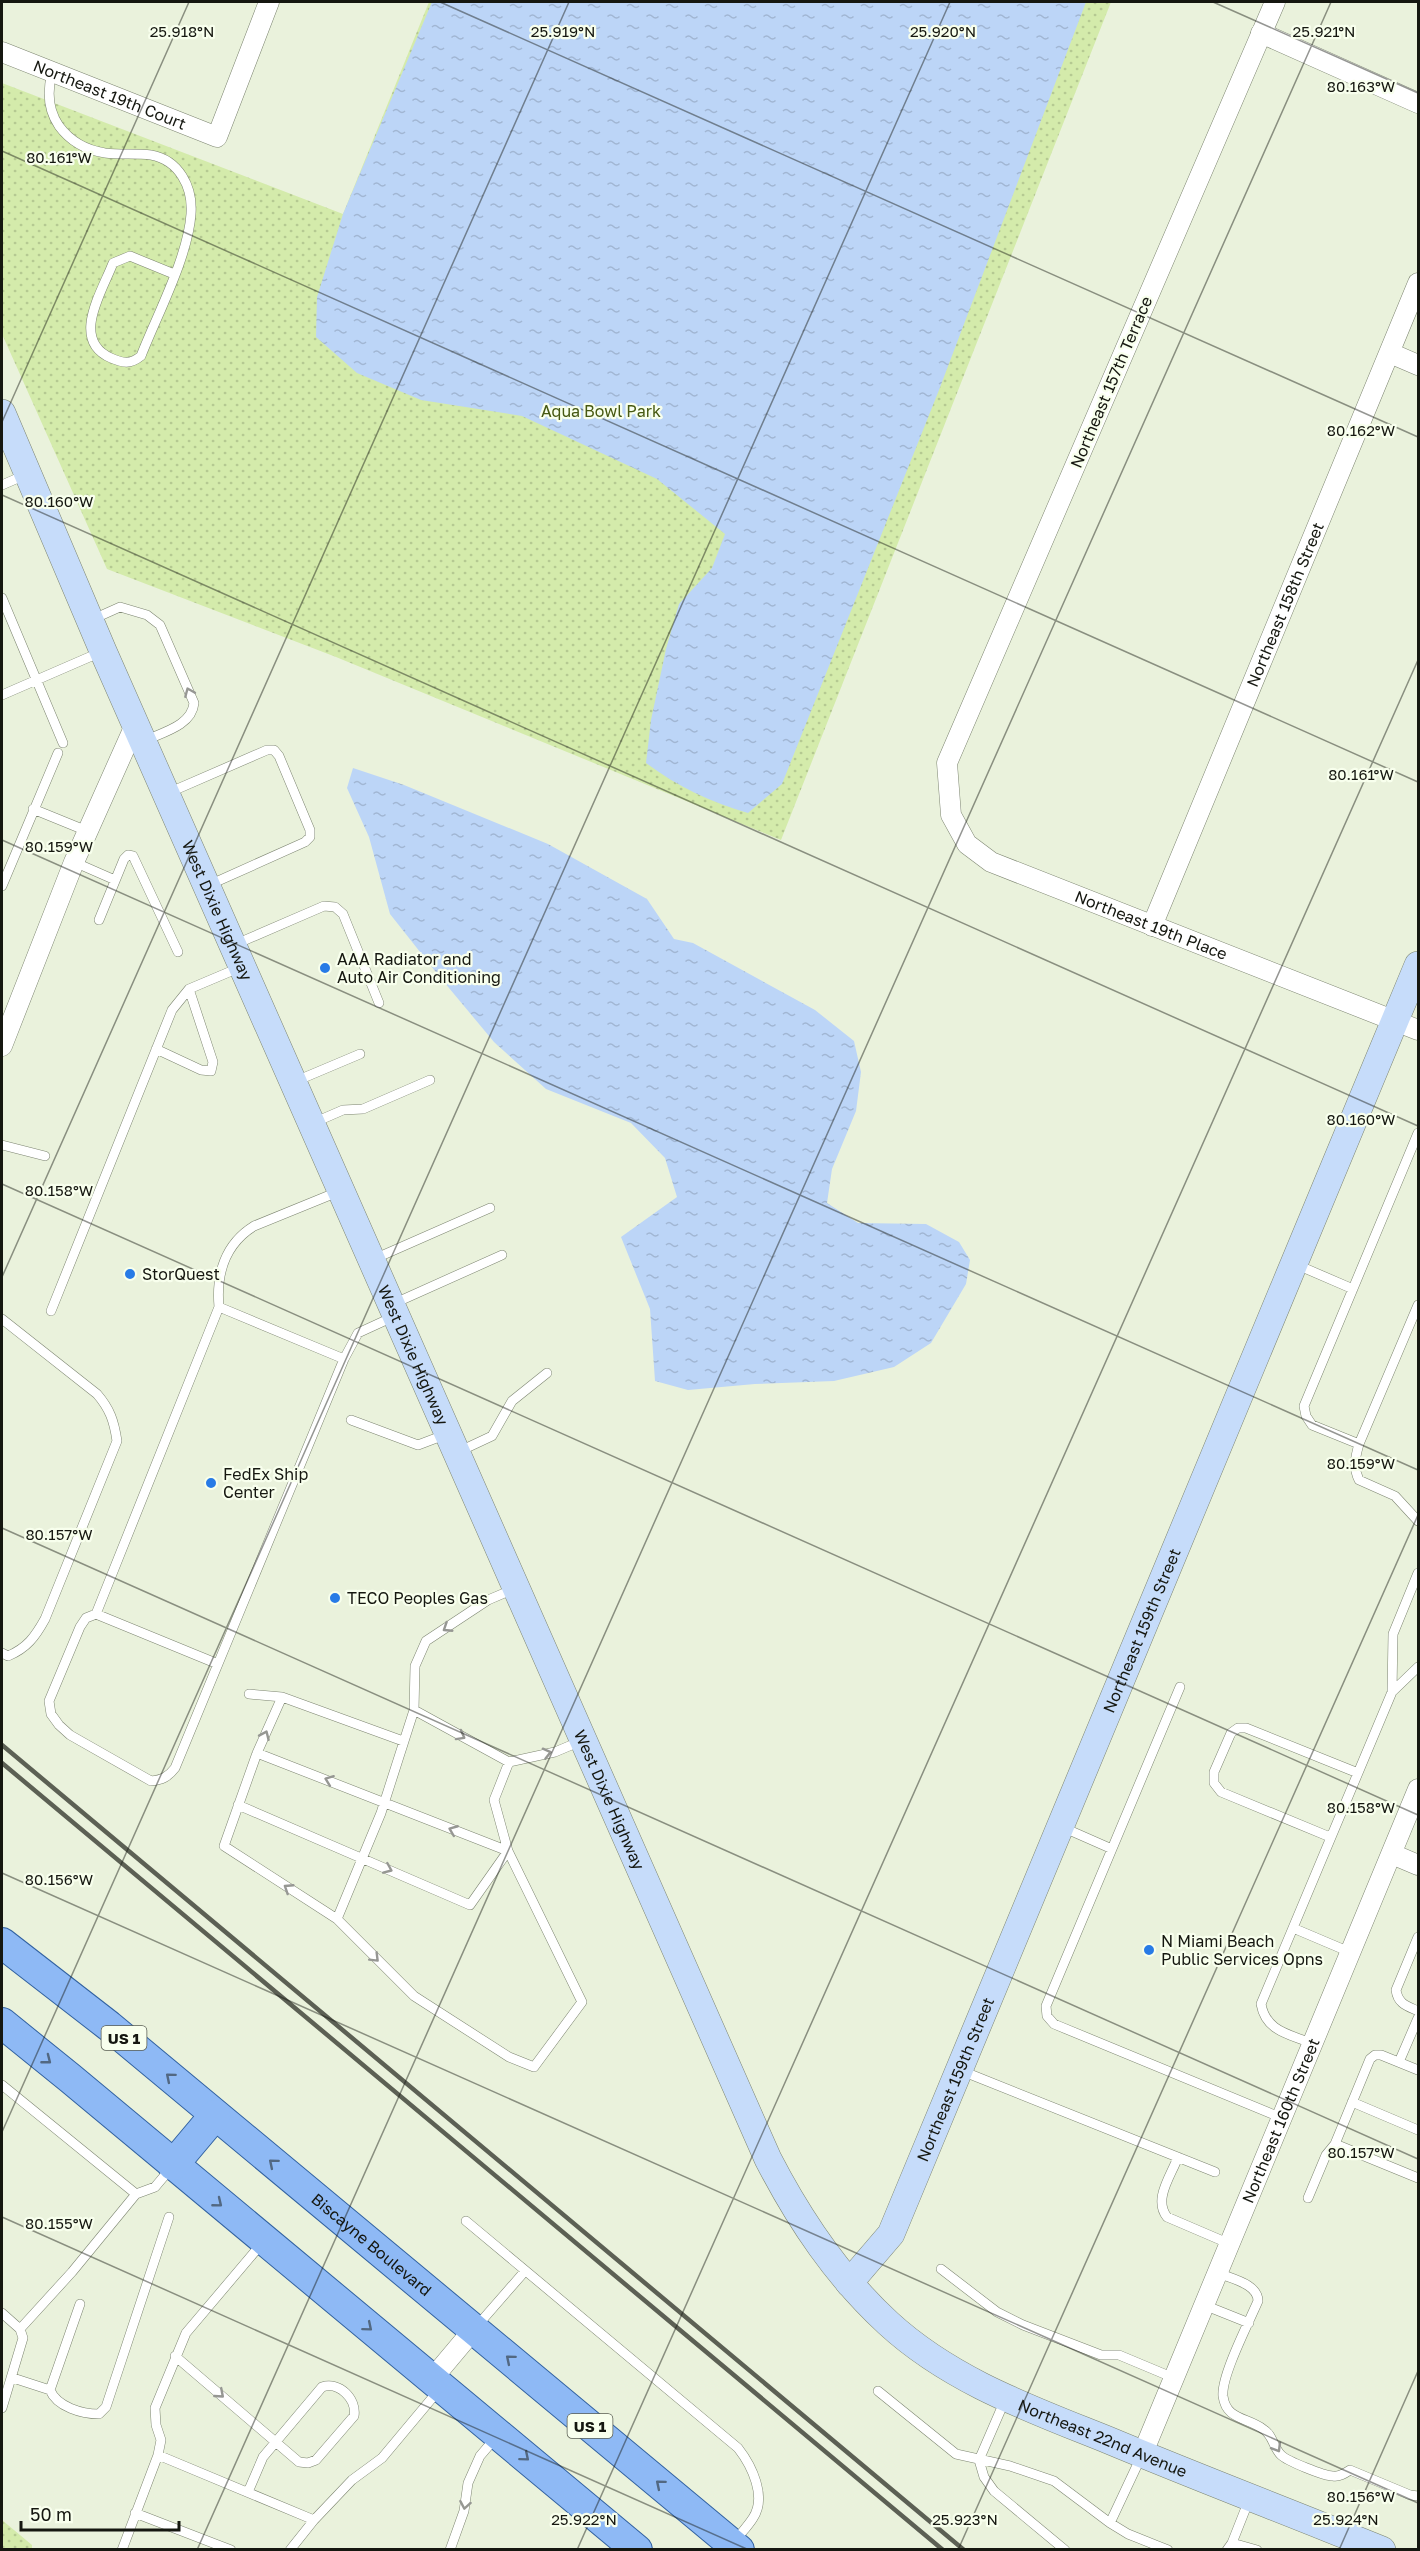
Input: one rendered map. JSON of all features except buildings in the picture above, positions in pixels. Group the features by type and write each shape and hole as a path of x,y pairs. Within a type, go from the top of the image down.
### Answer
{"main road":[{"name":"West Dixie Highway","path":"2,413 103,651 768,2159 796,2211 849,2283"},
{"name":"Northeast 159th Street","path":"849,2283 891,2234 1294,1264 1407,1025 1419,965"},
{"name":"Biscayne Boulevard","path":"2,1943 109,2026 736,2547"},
{"path":"2,2023 637,2550"},
{"path":"173,2165 215,2115"},
{"name":"Northeast 22nd Avenue","path":"849,2283 890,2324 967,2380 1142,2455 1382,2550"}],"street":[{"name":"Northeast 19th Court","path":"2,52 217,137 269,2"},
{"name":"Northeast 157th Terrace","path":"947,763 1275,2"},
{"path":"1262,33 1419,103"},
{"name":"Northeast 158th Street","path":"1152,926 1419,283"},
{"path":"1390,353 1419,365"},
{"path":"2,1046 7,1016 87,831 140,732"},
{"name":"Northeast 19th Place","path":"947,763 951,815 967,844 991,862 1407,1025"},
{"name":"Northeast 160th Street","path":"1142,2455 1419,1789"},
{"path":"1392,1854 1419,1865"},
{"path":"437,2383 474,2329"}],"lane":[{"path":"52,73 48,86 49,102 54,118 64,133 76,143 104,153 153,156 174,165 183,175 190,198 191,214 184,245 174,274 141,356 133,362 124,363 100,353 94,345 89,324 113,263 130,256 174,274"},
{"path":"2,485 27,474"},
{"path":"2,598 63,743"},
{"path":"90,621 120,607 147,615 160,626 194,703 193,710 190,716 175,728 140,732"},
{"path":"2,695 103,651"},
{"path":"167,793 267,750 274,750 279,756 310,830 310,837 305,842 207,886"},
{"path":"2,886 58,753"},
{"path":"33,809 87,831"},
{"path":"99,920 124,859 128,855 133,856 178,952"},
{"path":"74,862 115,880"},
{"path":"51,1311 172,1010 189,989 238,955 324,906 335,907 343,914 379,1003"},
{"path":"156,1049 201,1070 211,1071 213,1062 189,989"},
{"path":"293,1082 360,1054"},
{"path":"311,1123 343,1110 363,1109 430,1080"},
{"path":"1359,1444 1312,1425 1306,1416 1304,1406 1419,1134"},
{"path":"2,1145 45,1156"},
{"path":"96,1614 219,1307 217,1290 220,1274 232,1244 242,1233 254,1226 341,1191"},
{"path":"371,1260 490,1208"},
{"path":"218,1664 96,1614 86,1618 80,1627 49,1701 51,1714 59,1725 84,1744 151,1781 169,1776 175,1768 345,1359 358,1333 393,1310 502,1255"},
{"path":"1294,1264 1353,1289"},
{"path":"1419,1305 1355,1457 1355,1471 1359,1480 1395,1496 1419,1521"},
{"path":"219,1307 345,1359"},
{"path":"2,1319 96,1394 108,1408 114,1421 117,1441 45,1619 35,1637 21,1650 8,1656 2,1653"},
{"path":"351,1420 418,1445 452,1443 492,1436 512,1401 547,1373"},
{"path":"1314,2044 1271,2026 1263,2016 1261,2004 1392,1692 1393,1634 1419,1573"},
{"path":"337,1919 383,1802 414,1710 415,1666 426,1641 488,1600 516,1588"},
{"path":"1392,1692 1419,1667"},
{"path":"1180,1687 1046,2006 1047,2016 1054,2024 1283,2119"},
{"path":"249,1694 282,1697 403,1742"},
{"path":"282,1697 257,1753 224,1846 337,1919 414,1996 509,2057 534,2067 582,2002 508,1851 494,1800 509,1762"},
{"path":"414,1710 509,1762 555,1752 583,1740"},
{"path":"1330,1838 1221,1792 1214,1783 1214,1772 1226,1743 1231,1733 1238,1728 1246,1728 1358,1773"},
{"path":"257,1753 508,1851"},
{"path":"238,1805 470,1905 508,1851"},
{"path":"1061,1827 1112,1849"},
{"path":"1293,1928 1352,1953"},
{"path":"1419,1937 1396,1990 1397,1998 1402,2004 1419,2011"},
{"path":"1399,2062 1419,2018"},
{"path":"1308,2198 1326,2154 1335,2144 1370,2059 1375,2055 1381,2055 1419,2070"},
{"path":"959,2070 1215,2172"},
{"path":"2,2085 136,2194"},
{"path":"1352,2102 1419,2130"},
{"path":"1335,2144 1419,2178"},
{"path":"1178,2157 1160,2200 1161,2210 1167,2217 1230,2244"},
{"path":"20,2329 72,2272 136,2194 155,2187 173,2165"},
{"path":"13,2378 50,2390 58,2403 91,2414 99,2414 106,2408 169,2217"},
{"path":"466,2221 738,2448 748,2461 754,2476 758,2507 736,2547"},
{"path":"122,2550 158,2456 161,2440 156,2425 155,2408 175,2356 186,2333 264,2240"},
{"path":"941,2269 997,2312 1023,2325 1101,2355 1119,2355 1174,2378"},
{"path":"474,2329 525,2271"},
{"path":"1218,2273 1253,2288 1258,2294 1258,2301 1224,2382 1225,2405 1232,2415 1262,2427 1270,2434 1282,2457 1331,2476 1341,2475 1350,2470 1410,2495 1419,2496"},
{"path":"50,2390 80,2304"},
{"path":"1204,2305 1249,2323"},
{"path":"2,2313 20,2329 23,2338 22,2348 2,2408"},
{"path":"175,2356 275,2442 299,2462 308,2463 316,2460 354,2415 356,2408 352,2400 336,2386 329,2384 322,2387 275,2442 263,2457 248,2492"},
{"path":"290,2550 314,2520 352,2480 382,2458 437,2383"},
{"path":"878,2391 956,2454 1010,2466 1054,2481 1128,2534 1168,2550"},
{"path":"1006,2398 979,2460 984,2477 994,2491 1065,2550"},
{"path":"450,2550 464,2511 468,2483 480,2456 498,2435"},
{"path":"1110,2523 1142,2455"},
{"path":"158,2456 314,2520"},
{"path":"1250,2497 1230,2546 1257,2550"},
{"path":"135,2513 231,2550"}],"green space":[{"name":"Aqua Bowl Park","path":"429,2 1111,2 781,840 336,657 107,569 2,334 2,83 343,214"},
{"path":"2,2520 32,2545 32,2549 2,2549"}],"water":[{"path":"432,2 1086,2 939,390 782,784 748,813 695,793 646,763 651,720 666,649 679,604 712,568 725,534 657,479 522,416 421,400 357,373 316,337 317,297 343,214"},
{"path":"353,768 404,785 548,844 647,899 674,939 693,943 815,1010 854,1041 861,1072 856,1111 832,1169 827,1203 858,1223 926,1224 959,1242 970,1260 966,1284 931,1343 894,1367 834,1381 755,1384 688,1390 655,1381 650,1309 621,1237 677,1197 665,1158 631,1123 546,1089 494,1042 439,976 390,914 369,837 347,788"}],"railway":[{"path":"2,1745 964,2550"},
{"path":"2,1763 943,2550"}],"place":[{"name":"AAA Radiator and Auto Air Conditioning","path":"325,968"},
{"name":"StorQuest","path":"130,1274"},
{"name":"FedEx Ship Center","path":"211,1483"},
{"name":"TECO Peoples Gas","path":"335,1598"},
{"name":"N Miami Beach Public Services Opns","path":"1149,1950"}]}
